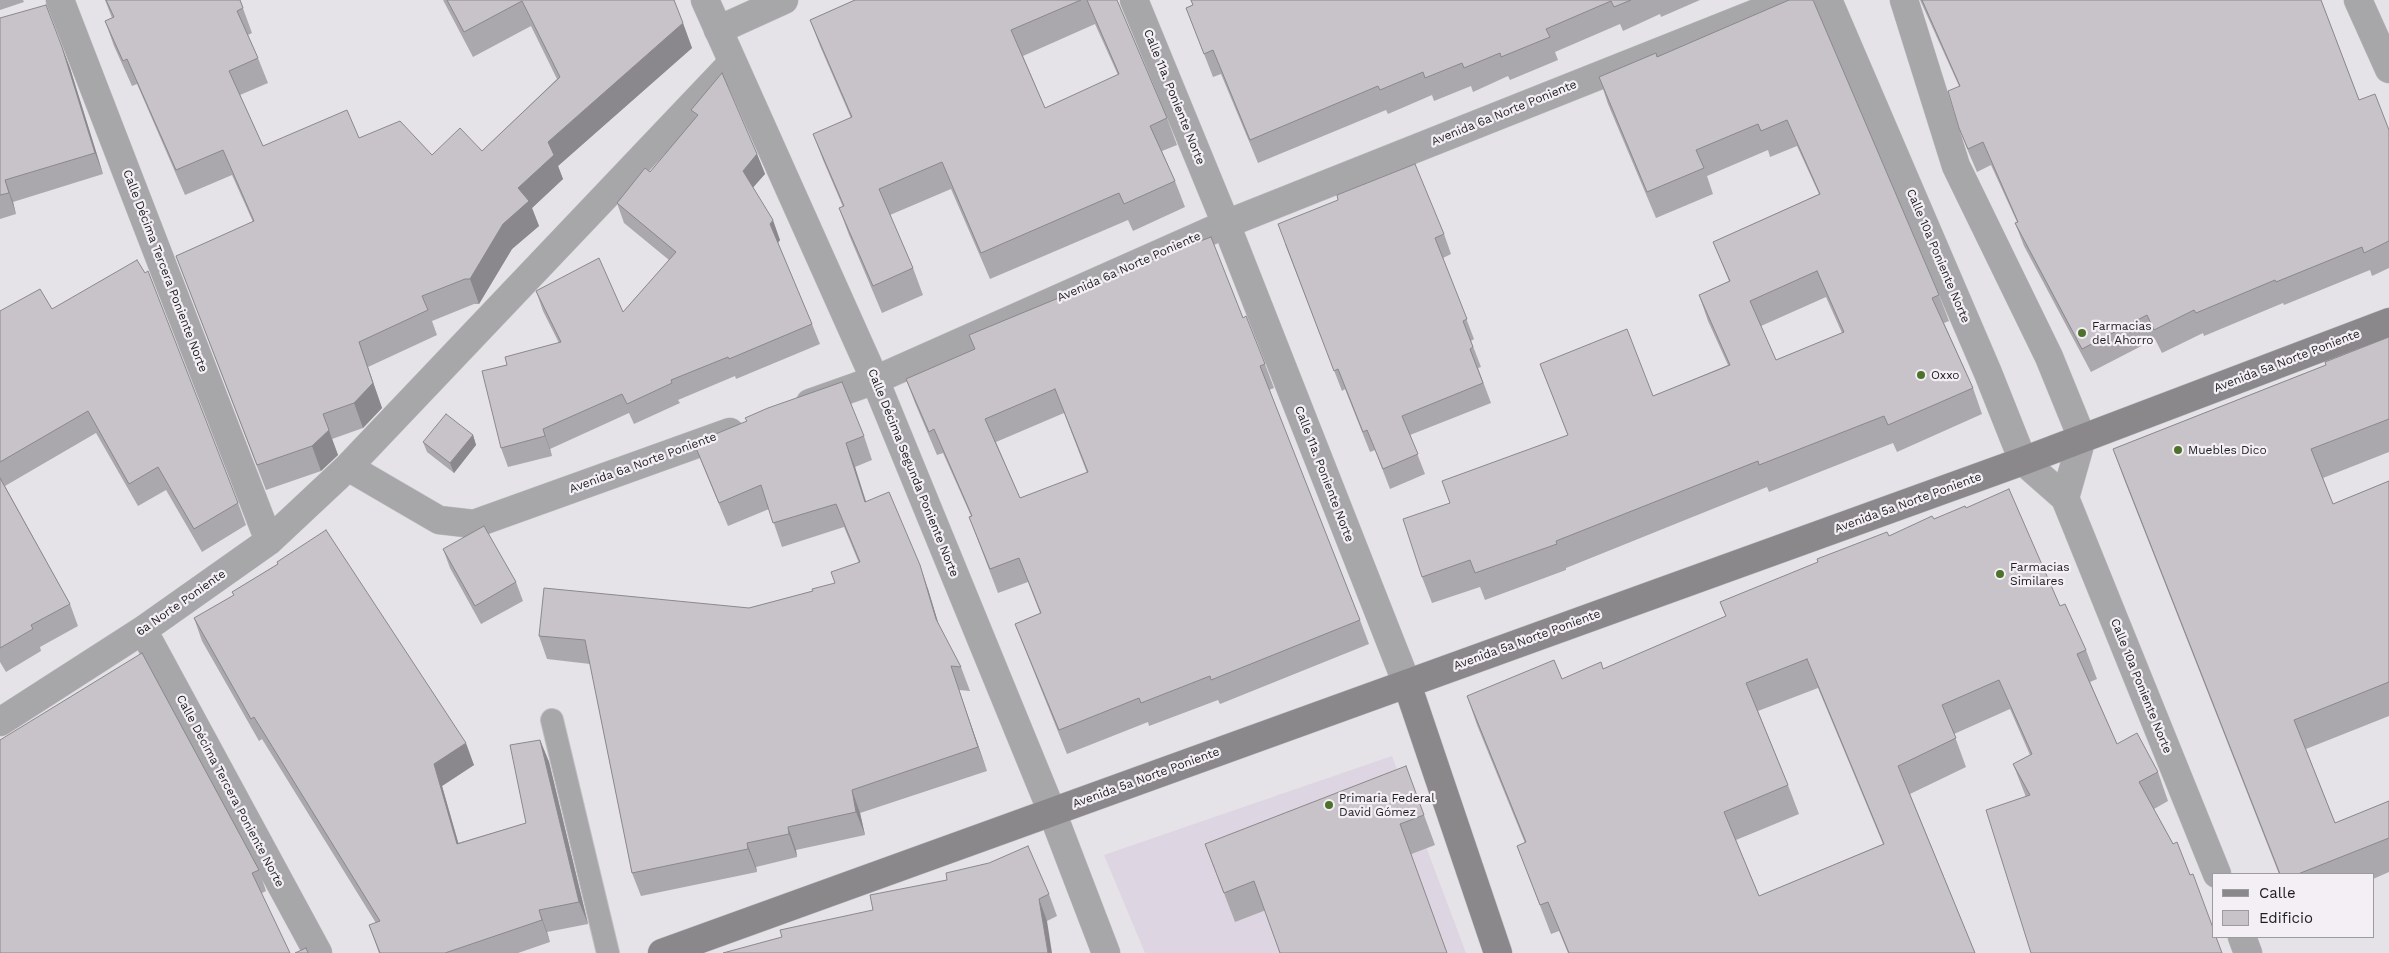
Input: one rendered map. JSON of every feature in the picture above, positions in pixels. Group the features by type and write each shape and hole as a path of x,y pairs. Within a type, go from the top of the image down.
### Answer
{"main road":[{"name":"Avenida 5a Norte Poniente","path":"662,953 2023,461 2389,322"},
{"name":"Calle 11a. Poniente Norte","path":"1407,684 1498,953"}],"street":[{"name":"Calle Décima Segunda Poniente Norte","path":"706,0 732,63 875,380 1052,812 1106,953"},
{"path":"718,30 784,0"},
{"name":"Calle 11a. Poniente Norte","path":"1134,0 1226,224 1407,684"},
{"name":"Avenida 6a Norte Poniente","path":"782,413 875,380 1226,224 1789,0"},
{"name":"Calle 10a Poniente Norte","path":"1828,0 1988,373 2023,461 2065,498 2217,873"},
{"path":"1904,0 1956,166 2049,357 2082,438 2065,498"},
{"path":"2358,0 2389,69"},
{"path":"36,15 62,4"},
{"name":"Calle Décima Tercera Poniente Norte","path":"62,4 269,541"},
{"path":"348,467 732,63"},
{"name":"Avenida 6a Norte Poniente","path":"348,467 439,520 474,524 754,423"},
{"name":"6a Norte Poniente","path":"0,722 143,630 269,541 348,467"},
{"name":"Calle Décima Tercera Poniente Norte","path":"143,630 318,953"},
{"path":"2242,938 2248,953"}],"lane":[{"path":"552,720 608,953"}],"shaded area":[{"name":"Primaria Federal David Gómez","path":"1392,756 1466,953 1145,953 1104,855"}],"building":[{"path":"106,0 240,0 243,8 237,11 258,58 229,71 263,146 347,110 359,138 400,121 432,155 460,128 482,151 560,77 522,1 464,32 447,0 674,0 683,23 548,142 554,155 518,188 529,201 503,224 470,279 465,279 422,296 428,310 359,342 373,383 354,403 323,414 329,430 312,446 257,465 176,256 254,221 223,150 176,170 127,59 123,61 105,21 114,17"},
{"path":"855,0 1081,0 1011,30 1045,108 1119,74 1087,0 1117,0 1167,118 1150,126 1175,181 1124,204 1119,193 981,253 942,162 879,189 913,268 873,286 839,208 844,206 813,134 852,117 810,20"},
{"path":"1191,0 1631,0 1614,7 1611,1 1546,29 1550,37 1501,57 1500,53 1464,68 1462,63 1425,78 1423,72 1380,90 1378,86 1250,140 1213,50 1204,54 1186,8 1193,5"},
{"path":"1789,0 1813,0 1939,295 1932,298 1973,388 1888,425 1884,416 1759,465 1758,461 1556,541 1557,544 1475,573 1470,560 1422,577 1403,519 1450,503 1442,481 1568,435 1540,364 1627,329 1653,396 1730,365 1699,295 1730,281 1713,242 1820,194 1787,120 1761,131 1758,124 1696,150 1704,168 1647,192 1599,77 1656,53 1657,57","holes":["1817,271 1844,332 1776,360 1750,301"]},
{"path":"1922,0 2321,0 2359,100 2375,94 2389,130 2389,241 2364,253 2362,247 2196,313 2194,310 2154,330 2147,315 2082,349 2015,223 2018,222 1983,142 1968,149 1959,128 1948,91 1960,86"},
{"path":"46,5 62,47 95,153 5,180 9,193 0,195 0,18"},
{"path":"722,73 757,154 743,171 773,220 770,224 812,324 729,359 728,357 671,380 672,383 627,404 622,394 543,429 545,436 501,448 482,371 507,365 505,357 561,342 536,291 599,258 623,312 676,252 617,203 645,168 650,172 698,115 691,110"},
{"path":"1415,164 1444,234 1435,238 1467,319 1463,321 1473,347 1470,349 1483,383 1402,416 1418,454 1383,469 1367,430 1363,432 1338,369 1334,371 1278,224 1338,200 1337,195"},
{"path":"1211,237 1243,318 1246,316 1265,364 1260,366 1360,620 1211,680 1210,676 1141,703 1139,698 1059,730 1015,624 1041,613 1019,558 990,569 969,517 972,516 934,429 929,432 906,379 975,349 969,335 1073,292 1073,290","holes":["1055,389 1088,472 1020,498 985,419"]},
{"path":"137,260 145,273 148,271 238,503 194,529 158,467 129,484 88,411 0,462 0,311 40,289 52,309"},
{"path":"2389,337 2389,419 2311,449 2333,504 2389,481 2389,682 2294,720 2335,823 2389,801 2389,838 2301,873 2280,873 2113,449 2326,365 2325,362"},
{"path":"842,382 864,436 846,443 865,502 889,492 920,565 936,619 961,667 951,666 978,747 852,790 856,812 788,827 789,834 747,843 748,849 632,873 585,640 539,636 544,588 749,608 813,591 812,589 835,583 831,572 860,562 836,504 773,523 761,485 719,503 694,443 747,421 745,418 768,408"},
{"path":"446,414 473,435 450,463 423,442"},
{"path":"0,478 70,604 31,625 33,629 0,648"},
{"path":"2009,489 2060,606 2065,604 2086,650 2077,654 2117,744 2137,733 2158,772 2139,782 2173,844 2177,842 2190,875 2193,874 2212,925 2212,938 2216,938 2222,953 2031,953 1986,810 2030,795 2013,764 2032,754 1999,680 1942,705 1956,738 1898,766 1975,953 1569,953 1548,902 1540,905 1517,846 1526,842 1467,696 1554,660 1562,679 1601,662 1603,669 1726,616 1720,602 1818,562 1817,559 1887,532 1889,536 1932,516 1934,519 1965,506 1966,508","holes":["1807,659 1884,844 1759,896 1724,812 1788,785 1746,683"]},
{"path":"484,526 516,582 475,606 443,549"},
{"path":"326,530 466,743 434,764 457,844 526,823 510,745 540,740 579,902 539,910 542,920 445,953 380,953 369,925 380,921 254,717 251,719 194,618 234,595 232,592 278,564 277,562"},
{"path":"142,653 259,870 252,873 290,953 0,953 0,740"},
{"path":"1406,766 1424,815 1400,824 1447,953 1280,953 1254,881 1224,893 1205,844"},
{"path":"1028,846 1049,894 1039,899 1048,953 723,953 782,937 780,930 873,910 870,895 947,880 946,873 989,863"},
{"path":"306,948 308,953 295,953"}],"place":[{"name":"Farmacias del Ahorro","path":"2082,333"},
{"name":"Oxxo","path":"1921,375"},
{"name":"Muebles Dico","path":"2178,450"},
{"name":"Farmacias Similares","path":"2000,574"},
{"name":"Primaria Federal David Gómez","path":"1329,805"}]}
